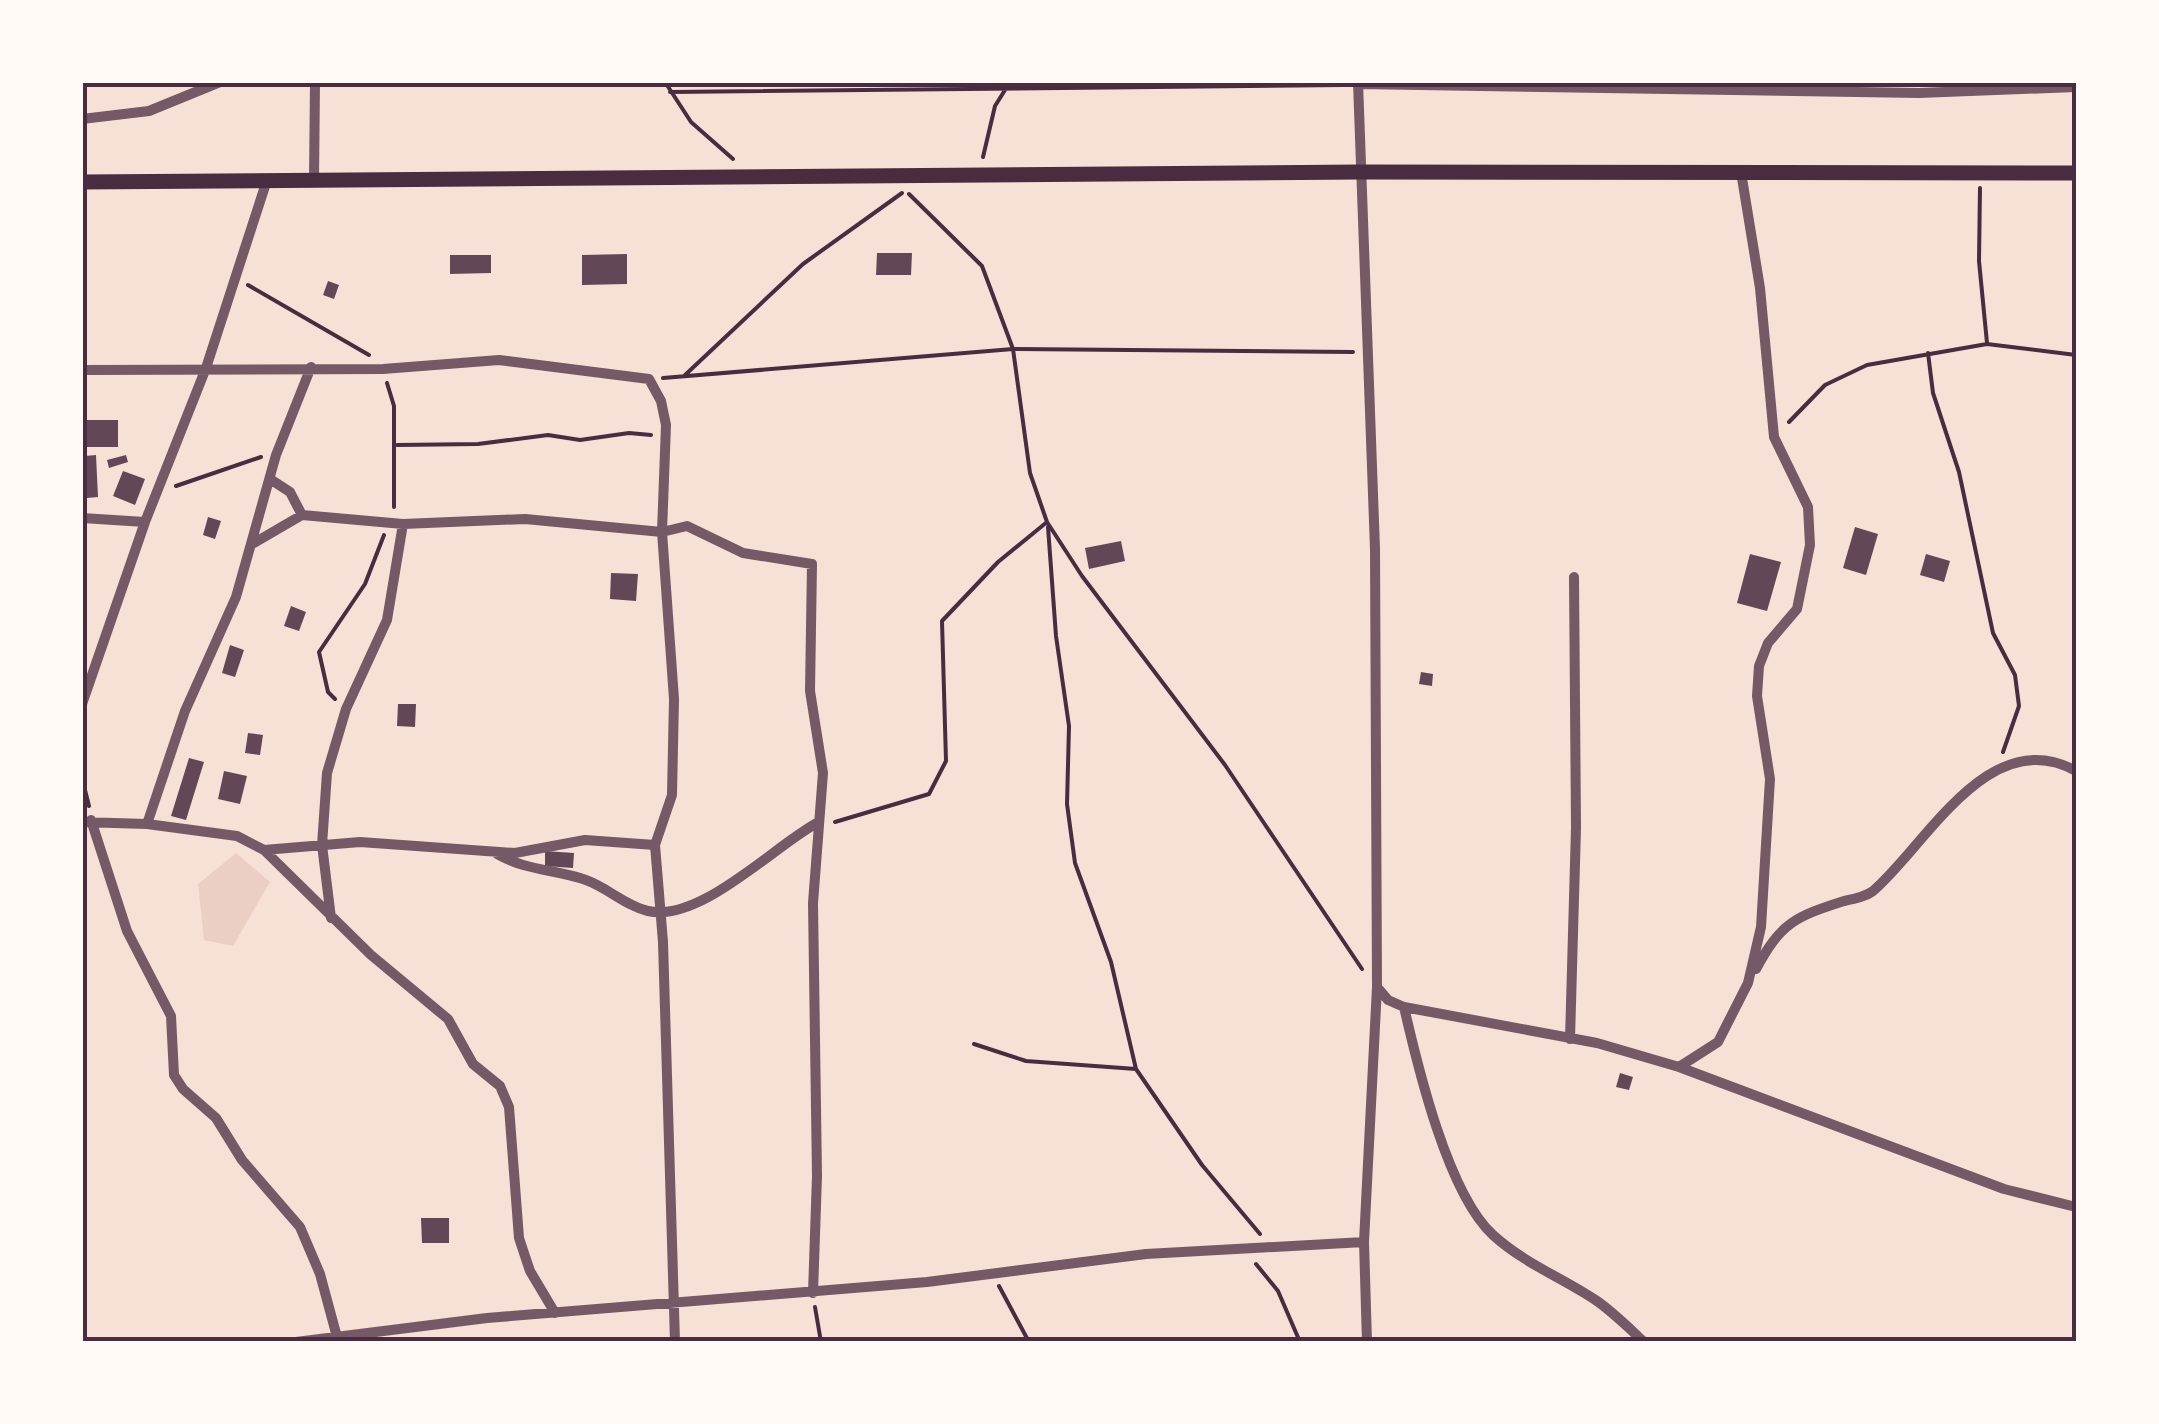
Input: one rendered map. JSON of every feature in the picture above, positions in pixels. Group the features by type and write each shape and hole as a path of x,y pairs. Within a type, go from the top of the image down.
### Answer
{"main road":[{"path":"82,182 1360,172 2076,173"}],"street":[{"path":"82,119 150,111 220,82"},
{"path":"314,180 315,82"},
{"path":"1367,1342 1364,1242 1377,987 1375,549 1358,84 1693,86 1919,93 2014,85 2076,87"},
{"path":"1741,172 1762,305 1774,437 1808,507 1812,526 1797,609 1768,642 1759,666 1756,696 1770,779 1761,927 1748,982"},
{"path":"82,704 145,522 206,368 267,180"},
{"path":"82,370 383,369 499,360 649,379 662,401 666,438 662,532 674,698 672,795 654,846 660,912 675,1342"},
{"path":"147,824 185,711 254,544 276,455 312,368"},
{"path":"270,478 290,492 302,515"},
{"path":"254,544 302,515 404,524 525,520 662,532 677,526 696,528 743,553 805,560 815,569 810,690 823,773 813,903 817,1176 813,1293"},
{"path":"82,518 145,522"},
{"path":"331,918 322,846 333,747 388,620 404,524"},
{"path":"1570,1039 1576,842 1574,577"},
{"path":"1679,1067 1718,1042 1775,934 1800,917 1870,894 1954,802 1997,769 2047,762 2076,771"},
{"path":"336,1337 320,1274 300,1227 242,1160 216,1118 183,1089 174,1074 171,1016 127,931 87,821 237,836 264,850 331,918 448,1020 473,1064 500,1086 509,1107 519,1238 530,1271 555,1312"},
{"path":"493,852 524,868 583,879 632,905 660,912 686,907 716,892 786,840 818,823"},
{"path":"264,850 417,843 515,853 585,840 654,846"},
{"path":"1377,987 1388,1000 1404,1008 1570,1039 1679,1067 2004,1188 2076,1207"},
{"path":"1404,1008 1437,1130 1471,1206 1490,1232 1523,1260 1596,1301 1644,1342"},
{"path":"296,1342 555,1312 813,1293 1126,1256 1364,1242"}],"path":[{"path":"665,82 692,122 755,178"},
{"path":"978,177 995,106 1010,82"},
{"path":"670,92 1358,84"},
{"path":"1980,174 1979,260 1987,344"},
{"path":"684,376 802,264 867,222 905,190 982,266 1013,349 1030,473 1048,522 1082,576 1225,765 1377,987"},
{"path":"237,278 339,338"},
{"path":"1774,437 1826,385 1867,365 1987,344 2076,355"},
{"path":"649,379 1013,349 1367,352"},
{"path":"1928,354 1934,393 1959,472 1993,633 2015,676 2019,706 1997,769"},
{"path":"395,446 478,444 548,435 580,440 628,433 666,438"},
{"path":"157,493 276,455"},
{"path":"818,823 848,822 928,794 946,761 942,621 998,562 1048,522"},
{"path":"1048,522 1056,636 1069,726 1068,804 1074,863 1111,962 1136,1069 1202,1165 1271,1246"},
{"path":"82,778 87,821"},
{"path":"974,1044 1026,1061 1136,1069"},
{"path":"1240,1248 1278,1291 1300,1342"},
{"path":"992,1273 1030,1342"},
{"path":"813,1293 821,1342"}],"shaded area":[{"path":"236,853 270,882 233,946 204,940 198,884"}],"building":[{"path":"877,253 912,253 911,275 876,275"},
{"path":"627,254 627,284 582,285 582,255"},
{"path":"450,255 491,255 491,273 450,274"},
{"path":"328,281 339,285 334,299 323,295"},
{"path":"84,420 118,420 118,447 84,447"},
{"path":"96,455 98,497 87,498 85,456"},
{"path":"126,455 128,462 109,468 107,460"},
{"path":"123,471 145,479 135,505 113,496"},
{"path":"208,517 221,521 215,539 203,535"},
{"path":"1855,527 1878,534 1866,575 1843,568"},
{"path":"1121,541 1125,561 1089,569 1085,548"},
{"path":"1750,554 1781,562 1767,611 1737,603"},
{"path":"1926,554 1950,561 1944,582 1920,575"},
{"path":"611,573 638,574 636,601 610,599"},
{"path":"291,606 306,612 299,631 284,626"},
{"path":"230,645 244,650 235,677 222,673"},
{"path":"1421,672 1433,674 1432,686 1419,684"},
{"path":"398,704 416,704 415,727 397,726"},
{"path":"248,733 263,735 260,755 245,753"},
{"path":"189,758 204,762 186,820 171,816"},
{"path":"224,771 247,776 240,804 218,799"},
{"path":"545,851 574,853 573,868 545,866"},
{"path":"1620,1073 1633,1077 1629,1090 1616,1087"},
{"path":"421,1218 449,1218 449,1243 422,1243"}]}
